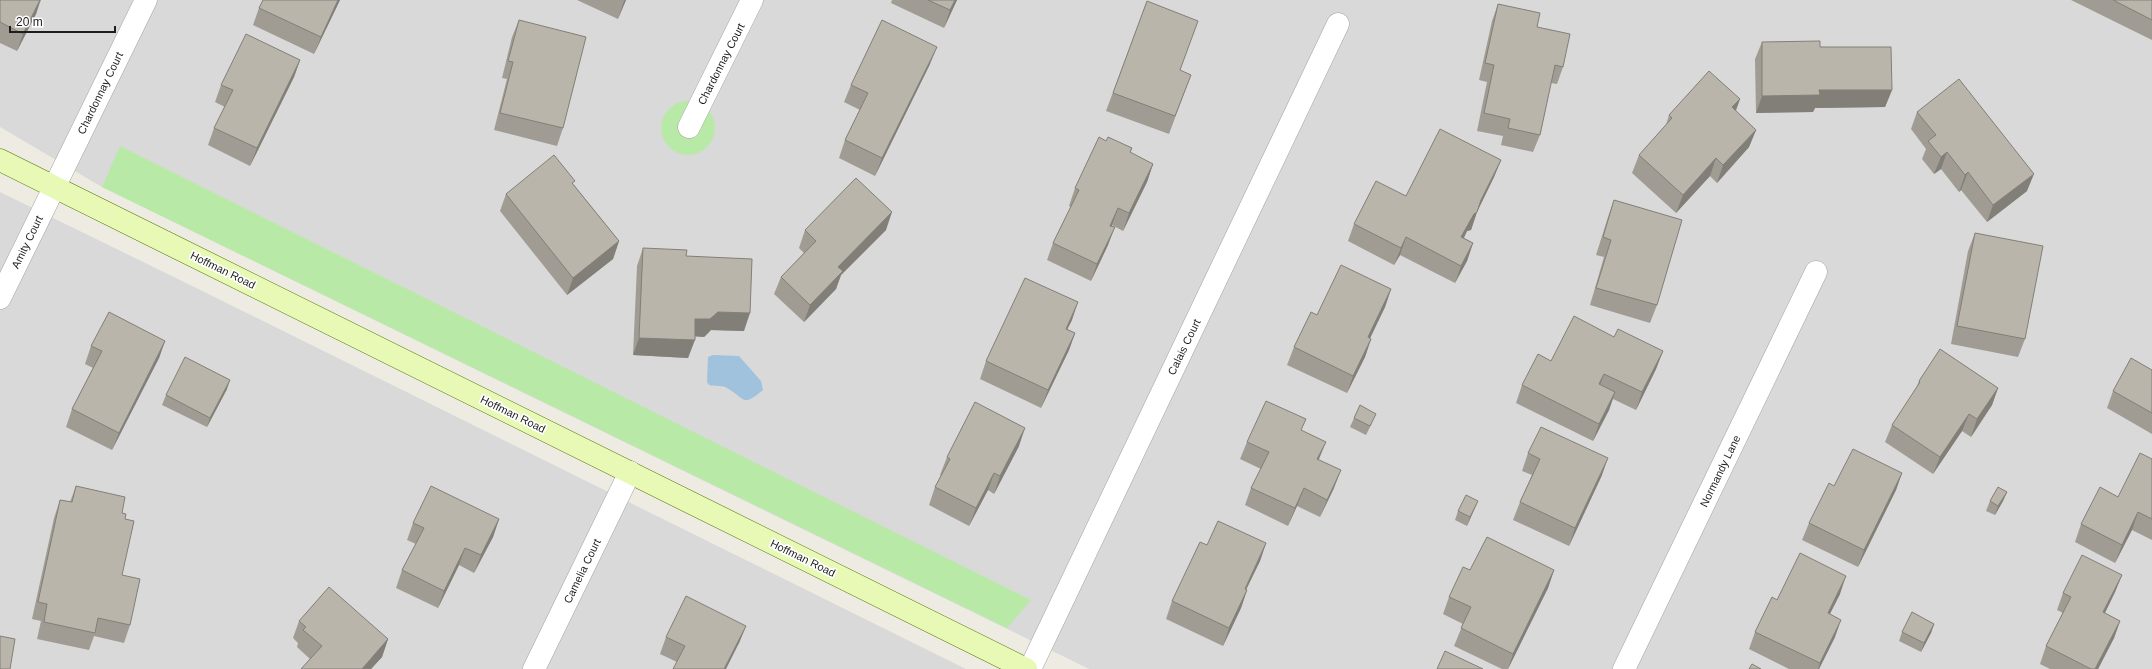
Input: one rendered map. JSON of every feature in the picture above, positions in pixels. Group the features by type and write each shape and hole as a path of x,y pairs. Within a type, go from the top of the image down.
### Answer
{"street":[{"name":"Chardonnay Court","path":"54,186 146,0"},
{"name":"Chardonnay Court","path":"689,127 752,0"},
{"name":"Calais Court","path":"1030,669 1338,24"},
{"name":"Hoffman Road","path":"0,160 1026,669"},
{"name":"Amity Court","path":"0,298 54,186"},
{"name":"Normandy Lane","path":"1624,669 1816,272"},
{"name":"Camelia Court","path":"534,669 630,472"}],"shaded area":[{"path":"0,0 2152,0 2152,669 1089,669 102,187 0,127"},
{"path":"0,192 176,278 966,669 0,669"}],"green space":[{"path":"688,101 698,103 707,109 713,118 715,128 713,138 707,147 698,153 688,155 678,153 669,147 663,138 661,128 663,118 669,109 678,103"},
{"path":"120,146 1031,600 1007,628 102,187"}],"water":[{"path":"713,355 739,356 761,381 763,390 751,399 745,400 725,387 709,385 707,382 708,357"}],"building":[{"path":"0,0 40,0 23,34 0,22"},
{"path":"263,0 338,0 321,37 259,8"},
{"path":"928,0 955,0 950,10"},
{"path":"2113,0 2152,0 2152,20"},
{"path":"1147,1 1198,21 1180,70 1191,75 1175,116 1113,93"},
{"path":"1498,4 1540,13 1537,27 1570,34 1563,67 1555,65 1540,135 1508,128 1510,119 1484,113 1494,65 1485,63"},
{"path":"519,20 586,37 563,128 500,113 513,62 508,61"},
{"path":"882,20 937,47 882,158 845,140 868,93 851,85"},
{"path":"246,34 300,60 257,148 214,128 233,90 221,85"},
{"path":"1820,41 1820,47 1891,47 1892,90 1819,90 1820,95 1762,96 1762,42"},
{"path":"1709,71 1740,99 1732,107 1756,130 1723,165 1716,158 1683,195 1639,155 1672,118 1669,115"},
{"path":"1959,79 2034,174 1993,205 1968,172 1965,175 1947,152 1941,157 1928,141 1936,135 1917,112"},
{"path":"1440,129 1501,160 1481,200 1477,212 1474,214 1461,237 1473,243 1461,266 1406,237 1401,248 1354,224 1376,181 1406,196"},
{"path":"1099,137 1106,141 1108,137 1132,148 1130,152 1153,164 1129,213 1118,208 1110,226 1115,227 1097,264 1053,243 1079,190 1075,188"},
{"path":"554,155 575,181 572,183 619,241 573,278 506,194"},
{"path":"856,178 892,212 838,267 843,271 810,305 781,277 816,241 805,230"},
{"path":"1614,200 1682,220 1657,305 1596,288 1611,240 1603,237"},
{"path":"1975,233 2043,246 2025,339 1957,326"},
{"path":"643,248 687,250 686,256 752,259 750,313 718,312 710,319 695,319 695,340 639,338"},
{"path":"1341,265 1391,289 1368,337 1371,339 1353,376 1294,347 1311,312 1317,315"},
{"path":"1025,278 1078,302 1066,329 1075,333 1048,390 986,361"},
{"path":"109,312 165,341 119,433 72,409 102,351 91,346"},
{"path":"1574,316 1614,337 1618,329 1663,351 1642,392 1604,374 1599,384 1615,392 1599,424 1522,385 1538,354 1551,361"},
{"path":"1940,349 1998,388 1977,419 1969,414 1940,457 1892,425"},
{"path":"185,357 230,380 210,418 166,395"},
{"path":"2131,358 2152,370 2152,413 2113,391"},
{"path":"1266,401 1306,419 1301,430 1326,442 1317,459 1341,470 1327,500 1304,488 1295,508 1251,488 1269,452 1247,442"},
{"path":"975,402 1025,428 1000,476 994,473 976,508 935,487 950,459 947,457"},
{"path":"1360,405 1376,414 1370,426 1354,418"},
{"path":"1541,427 1608,458 1575,528 1520,502 1540,459 1528,453"},
{"path":"1853,449 1902,473 1864,550 1809,523 1829,483 1834,486"},
{"path":"2140,453 2152,459 2152,519 2138,512 2122,545 2081,524 2100,487 2118,497"},
{"path":"76,486 125,497 122,513 126,514 125,519 134,521 122,575 140,579 130,625 98,618 95,633 44,622 47,604 38,602 60,500 72,502"},
{"path":"431,486 499,519 481,555 465,548 444,591 402,570 424,528 413,523"},
{"path":"1998,487 2007,492 1998,506 1990,501"},
{"path":"1466,495 1478,501 1470,517 1458,511"},
{"path":"1218,521 1266,543 1245,589 1247,590 1229,628 1172,601 1200,542 1207,545"},
{"path":"1487,537 1554,570 1513,654 1461,628 1471,607 1449,597 1463,567 1470,570"},
{"path":"1800,553 1846,576 1828,613 1841,620 1820,663 1755,632 1772,597 1777,600"},
{"path":"2082,555 2122,575 2103,612 2120,621 2095,669 2091,669 2046,646 2071,597 2063,593"},
{"path":"329,587 388,639 362,669 301,669 322,646 303,630 306,627 299,621"},
{"path":"686,596 746,626 724,669 673,669 685,646 666,637"},
{"path":"1912,612 1934,624 1924,643 1902,632"},
{"path":"0,636 15,639 10,669 0,669"},
{"path":"1445,651 1483,669 1437,669"},
{"path":"1752,664 1761,669 1749,669"}]}
